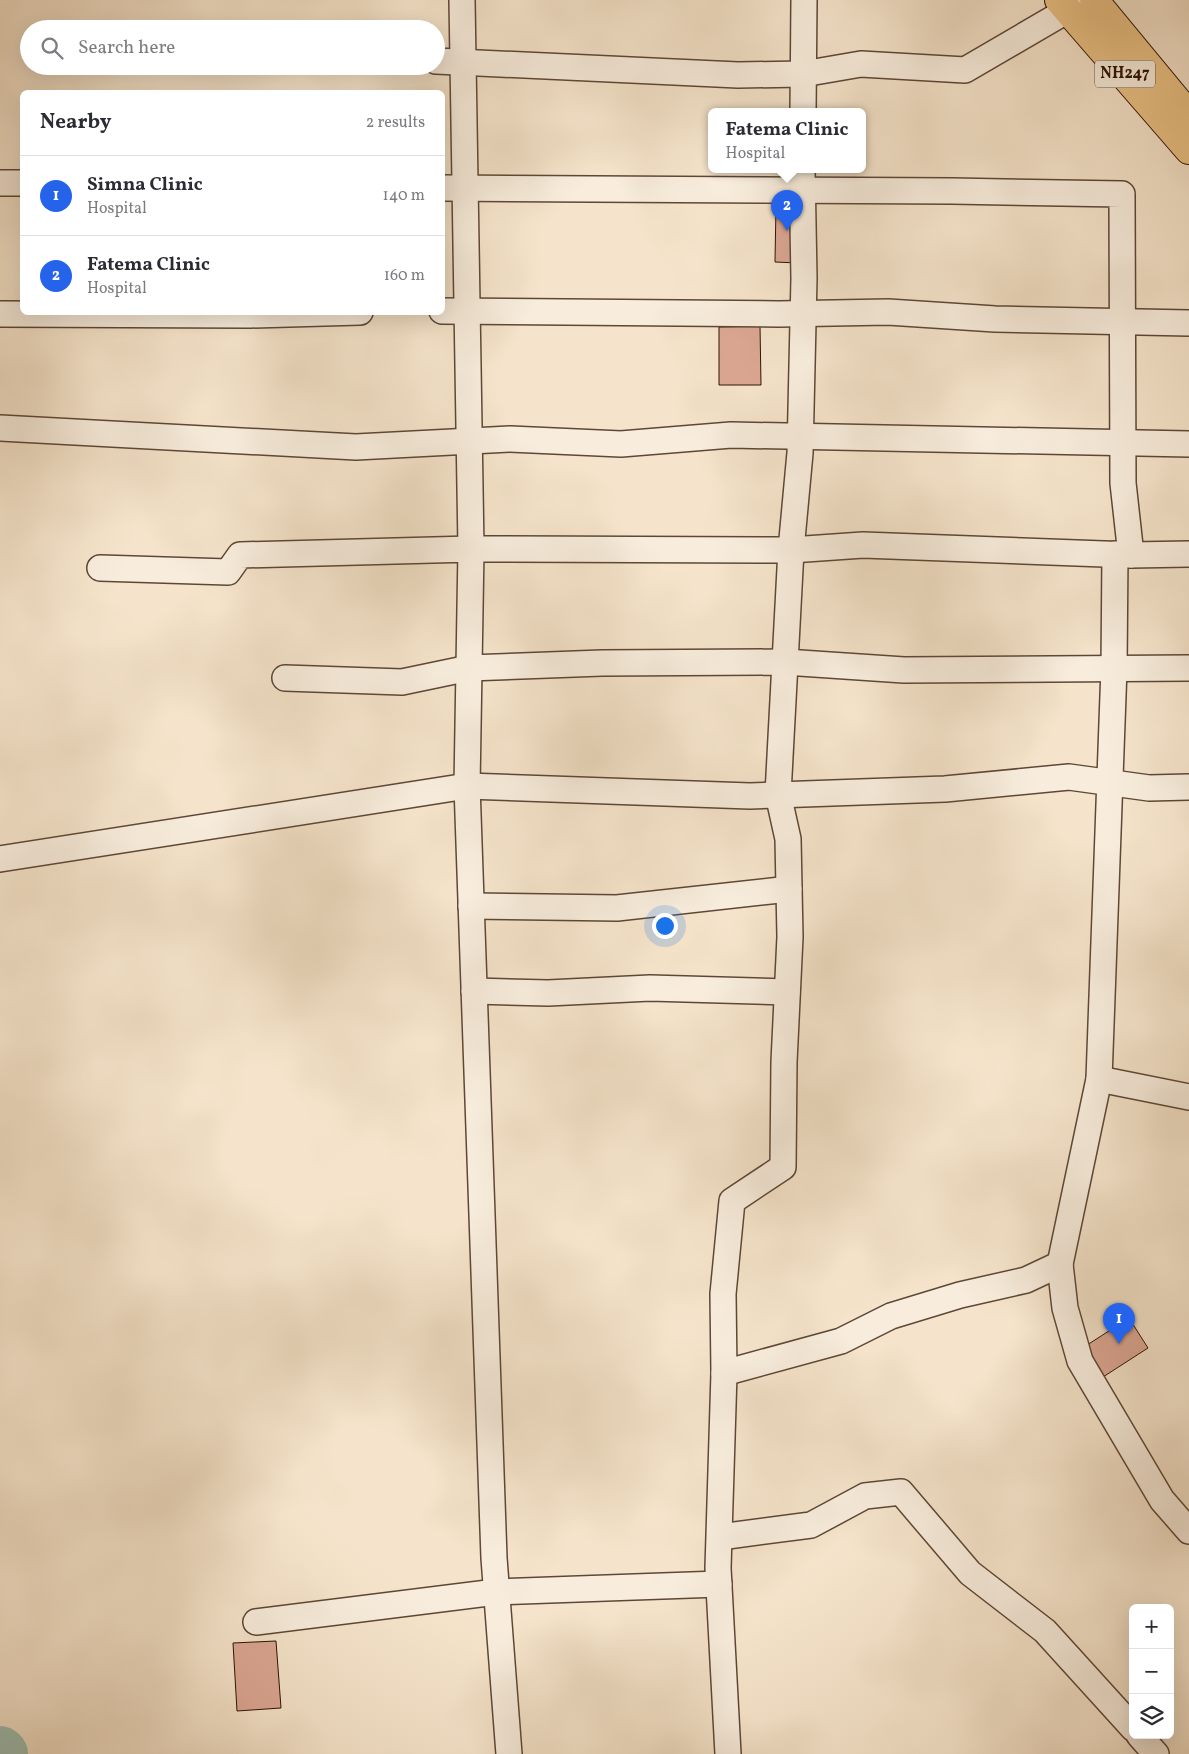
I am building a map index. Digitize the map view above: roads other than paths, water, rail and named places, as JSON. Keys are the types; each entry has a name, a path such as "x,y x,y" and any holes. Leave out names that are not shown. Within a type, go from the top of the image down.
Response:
{"highway":[{"name":"NH247","path":"1078,2 1189,115"},
{"name":"NH247","path":"1078,2 1189,150"}],"street":[{"path":"462,0 464,61 454,188 454,310 468,441 471,549 467,786 496,1592 509,1754"},
{"path":"803,108 804,0"},
{"path":"445,61 738,75 803,74 861,64 965,70 1078,2"},
{"path":"454,188 802,180 1122,194 1123,555 1114,668 1105,866 1099,1078 1060,1264 1065,1308 1080,1361 1162,1500 1189,1531"},
{"path":"728,1754 720,1584 724,1373 723,1294 732,1201 783,1167 789,889 788,839 778,794 791,550 800,437 803,314 802,180"},
{"path":"0,183 20,184"},
{"path":"454,310 803,314 888,312 995,319 1189,323"},
{"path":"0,314 20,314"},
{"path":"0,428 356,447 510,439 621,444 731,435 1189,444"},
{"path":"100,568 228,572 240,555 471,549 791,550 863,545 1123,555 1189,554"},
{"path":"285,678 402,682 469,668 602,663 785,662 904,670 1189,668"},
{"path":"8,858 467,786 750,796 944,789 1069,777 1149,788 1189,787"},
{"path":"471,906 616,908 789,889"},
{"path":"474,991 548,993 650,988 787,992"},
{"path":"1099,1078 1189,1097"},
{"path":"724,1373 841,1341 891,1316 960,1295 1026,1280 1060,1264"},
{"path":"720,1537 811,1525 865,1496 901,1492 970,1573 1045,1631 1129,1724"},
{"path":"256,1622 496,1592 720,1584"},
{"path":"1143,1739 1156,1754"}],"place":[{"name":"Fatema Clinic","path":"787,231"},
{"name":"Simna Clinic","path":"1119,1344"}]}
